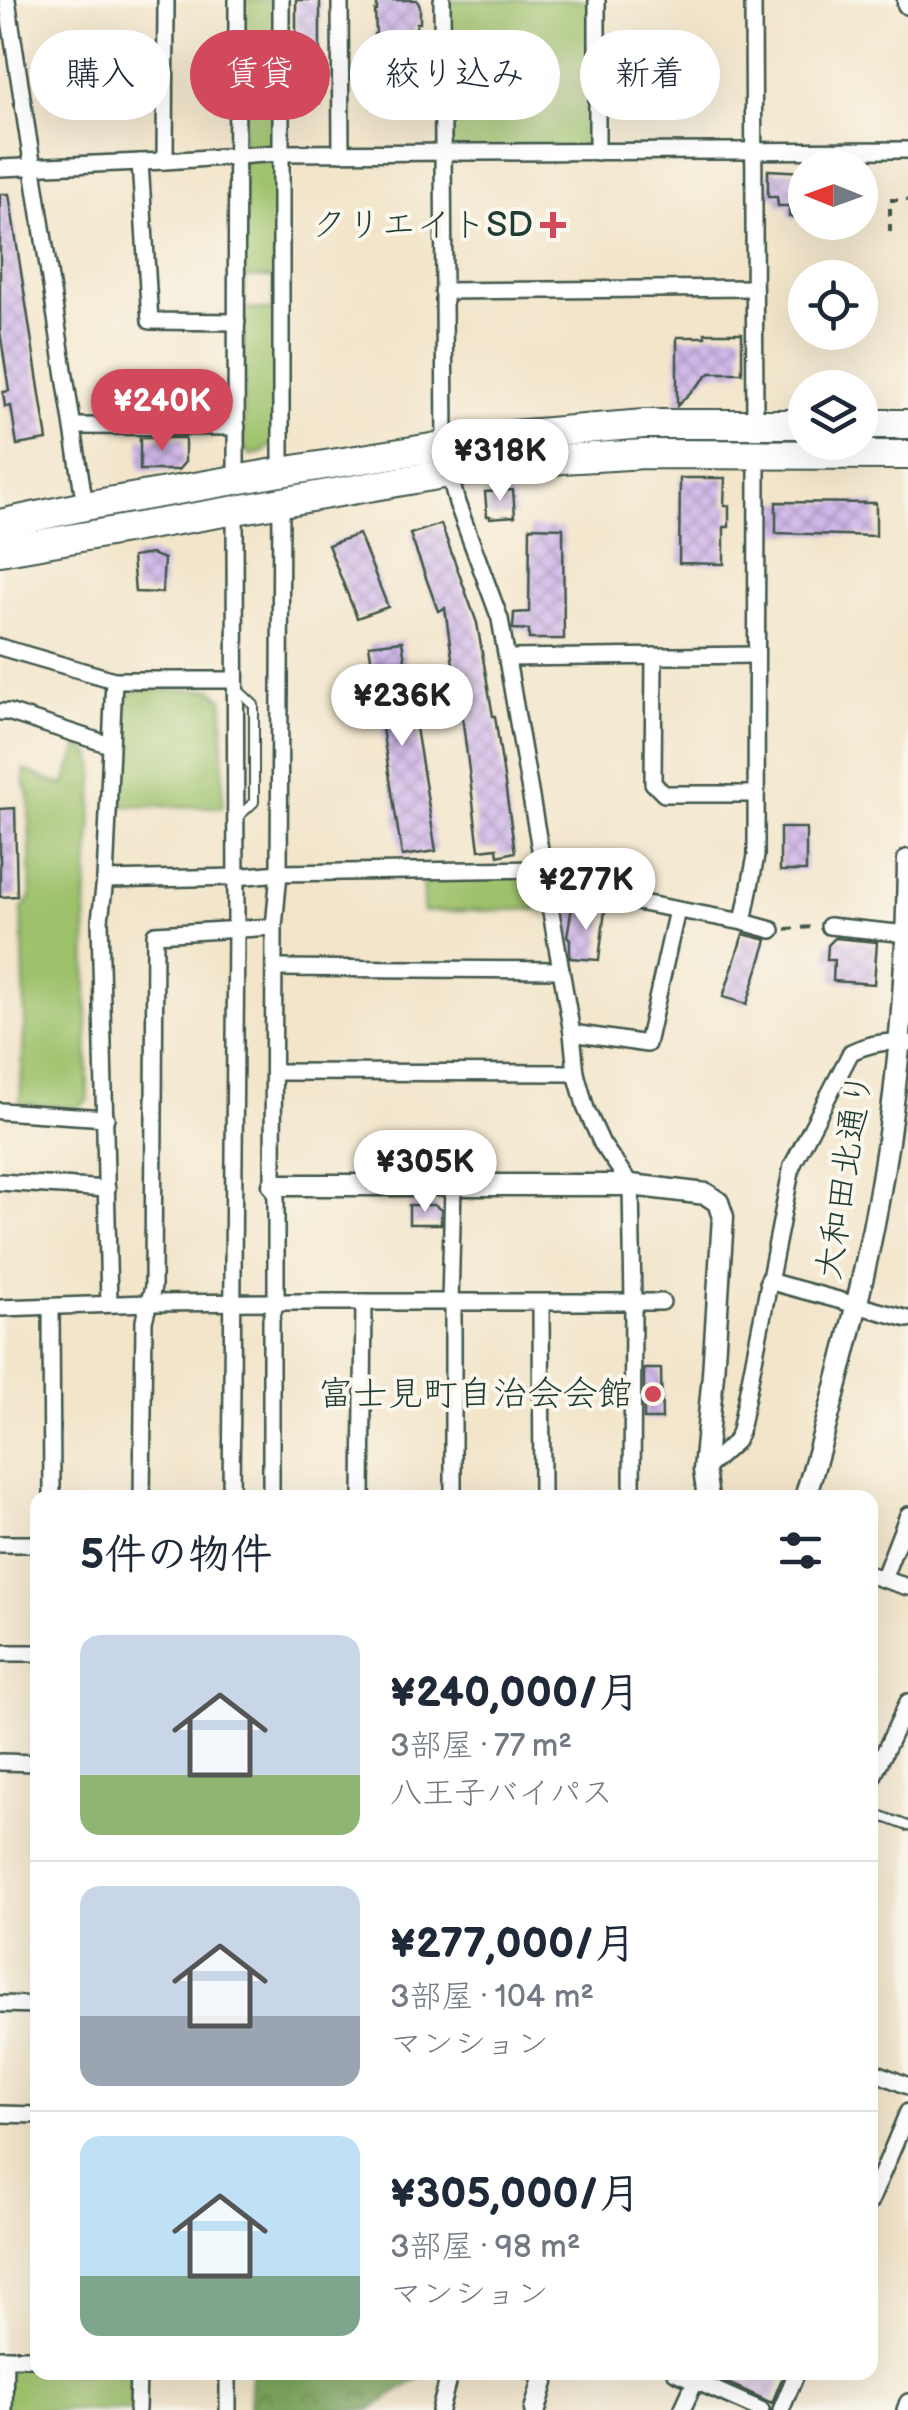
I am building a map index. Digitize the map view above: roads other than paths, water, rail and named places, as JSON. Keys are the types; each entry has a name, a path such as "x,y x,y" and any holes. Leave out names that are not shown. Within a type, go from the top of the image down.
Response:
{"highway":[{"path":"0,524 445,444 630,424 788,424"},
{"path":"878,424 908,424"},
{"path":"0,551 517,463 645,454 908,455"},
{"path":"0,513 86,506"},
{"path":"0,561 63,541"}],"street":[{"path":"7,0 86,506"},
{"path":"165,161 166,0"},
{"path":"232,1490 236,0"},
{"path":"271,1490 272,1319 276,1302 274,927 279,873 281,0"},
{"path":"340,0 341,154"},
{"path":"442,0 445,444 457,503 500,619 576,1073 602,1144 631,1185 632,1490"},
{"path":"596,0 597,152"},
{"path":"753,0 755,424"},
{"path":"0,168 280,153 908,150"},
{"path":"140,162 150,321 237,322"},
{"path":"443,290 754,288"},
{"path":"74,426 237,427"},
{"path":"743,922 756,856 757,454"},
{"path":"0,646 114,680 235,684"},
{"path":"508,658 756,655"},
{"path":"654,656 652,784 664,794 756,794"},
{"path":"109,1304 100,920 114,680"},
{"path":"0,712 110,744"},
{"name":"大和田北通り","path":"808,1490 834,1400 883,1176 904,1042 908,860"},
{"path":"105,880 279,873 544,877 772,930"},
{"path":"572,1033 647,1044 677,910"},
{"path":"828,926 907,934"},
{"path":"142,1490 144,1320 154,1287 155,934 274,927"},
{"path":"275,968 560,970"},
{"path":"704,1470 736,1441 740,1431 792,1166 850,1052 866,1045 904,1042"},
{"path":"274,1072 576,1073"},
{"path":"0,1111 106,1118"},
{"path":"0,1182 107,1189"},
{"path":"274,1185 631,1185 706,1194 718,1202 723,1217 704,1470 707,1490"},
{"path":"452,1490 453,1186"},
{"path":"768,1281 908,1319"},
{"path":"0,1308 232,1302 662,1302"},
{"path":"362,1490 364,1302"},
{"path":"542,1303 542,1490"},
{"path":"51,1307 52,1490"},
{"path":"878,1573 908,1515"},
{"path":"0,1544 30,1544"},
{"path":"878,1578 908,1587"},
{"path":"0,1653 30,1653"},
{"path":"878,1767 906,1713"},
{"path":"0,1762 30,1763"},
{"path":"0,2004 30,2004"},
{"path":"878,2073 908,2086"},
{"path":"878,2183 908,2112"},
{"path":"0,2114 30,2114"},
{"path":"4,2410 2,2358 30,2358"},
{"path":"137,2410 138,2380"},
{"path":"228,2380 228,2410"},
{"path":"440,2410 448,2380"},
{"path":"536,2410 544,2380"},
{"path":"682,2410 696,2380"},
{"path":"703,2380 761,2410"},
{"path":"782,2410 795,2380"},
{"path":"905,2410 908,2402"}],"lane":[{"path":"878,1815 908,1826"}],"place":[{"name":"クリエイトSD","path":"553,225"},
{"name":"富士見町自治会会館","path":"653,1394"}]}
